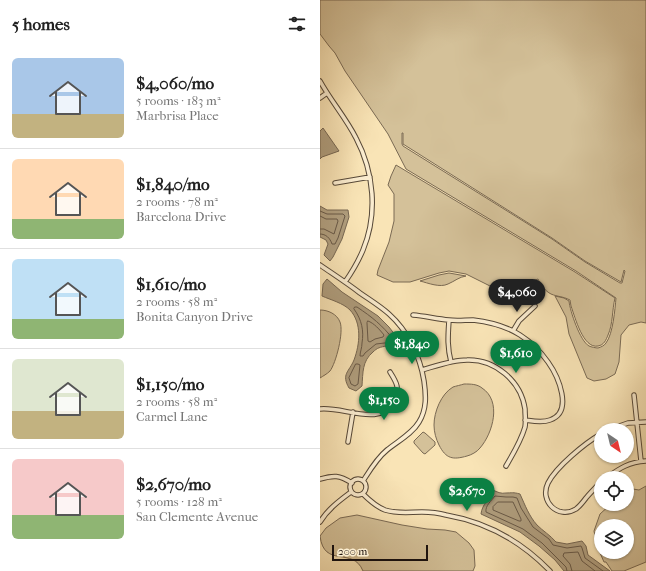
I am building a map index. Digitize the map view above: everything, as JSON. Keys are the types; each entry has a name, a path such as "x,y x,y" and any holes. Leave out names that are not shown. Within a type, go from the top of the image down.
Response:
{"street":[{"path":"320,81 327,94 356,136 362,148 370,177 372,191 372,213 370,227 358,260 345,282"},
{"path":"320,98 327,94"},
{"path":"335,183 370,177"},
{"path":"320,265 390,315 405,333 412,345 422,370 426,399 425,409 420,420 408,434 386,450 377,460 363,481"},
{"path":"513,331 520,321 535,306"},
{"path":"413,315 449,320 472,320 495,324 513,331 534,346 548,363 556,376 563,403 562,409 555,418 542,422 525,420"},
{"path":"449,320 448,351 451,362"},
{"path":"422,370 451,362 474,360 492,365 509,377 521,395 524,405 525,426 506,466"},
{"path":"320,409 328,408 371,415 382,413 392,404 397,393 398,386 396,380 390,372"},
{"path":"634,395 641,461"},
{"path":"348,442 352,412"},
{"path":"628,423 646,422"},
{"path":"594,439 582,447 561,466 549,481 545,494 550,506 555,510 568,512 580,506 594,489"},
{"path":"617,471 633,462 646,461"},
{"path":"320,479 338,476 352,483"},
{"path":"356,480 363,481 366,487 365,492 359,496 356,495 350,488 352,483 356,480"},
{"path":"320,522 332,507 352,492"},
{"path":"363,494 370,501 386,510 396,512 446,514 474,522 509,538 534,556 550,571"},
{"path":"568,512 568,517"}],"shaded area":[{"path":"320,0 646,0 646,323 641,322 629,325 621,335 619,362 615,374 606,379 594,381 587,378 569,334 566,317 555,296 569,301 573,318 582,338 589,346 598,348 605,344 610,334 616,298 576,271 406,169 388,134 345,71 335,53 320,34","holes":["403,133 403,144 552,238 585,261 621,282 624,270 622,283 585,262 552,239 403,146 402,144"]},
{"path":"396,165 575,272 615,298 611,326 602,345 593,346 588,343 577,324 570,300 549,293 543,288 538,279 523,285 490,286 466,274 449,271 410,282 393,282 377,275 389,242 394,221 394,194 388,185"},
{"path":"449,273 466,276 441,286 420,281 439,275"},
{"path":"320,310 329,312 339,319 341,333 335,361 330,371 320,378"},
{"path":"464,384 478,386 488,394 494,409 492,426 485,442 479,449 469,456 454,458 447,456 439,445 434,428 434,420 439,404 445,394 453,387"},
{"path":"423,432 435,442 435,445 425,454 414,443 414,441"},
{"path":"646,486 646,562 624,571 612,571 603,559 634,559 634,519 598,519 603,511 634,511 634,489 639,490"},
{"path":"357,515 402,525 456,532 469,543 474,550 475,566 473,571 363,571 353,560 327,552 323,546 320,536 326,528 340,518"}],"water":[{"path":"323,128 339,151 320,159 320,131"},
{"path":"320,206 327,210 348,210 349,217 342,239 330,261 324,255 328,244 326,240 320,237"},
{"path":"327,279 342,292 378,316 389,327 405,348 387,346 374,351 365,363 362,386 356,391 349,388 346,376 354,360 358,347 359,334 357,321 350,310 322,296 323,284"},
{"path":"493,490 501,493 520,494 534,522 556,542 567,544 582,541 586,546 588,555 610,571 564,571 555,560 520,532 481,514 483,507"}]}
